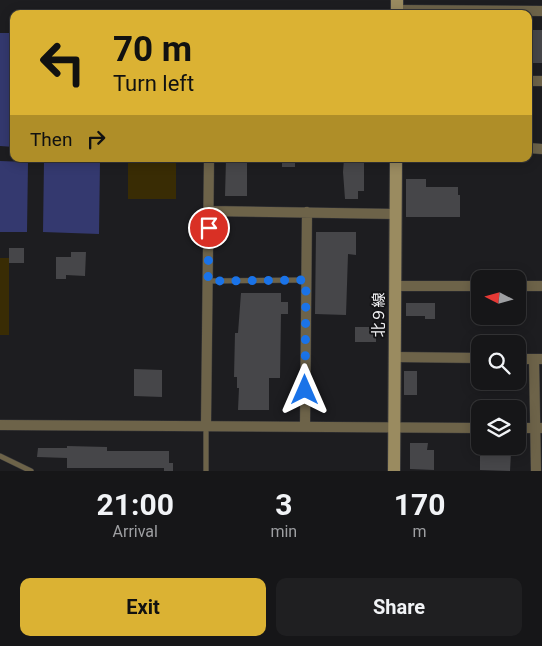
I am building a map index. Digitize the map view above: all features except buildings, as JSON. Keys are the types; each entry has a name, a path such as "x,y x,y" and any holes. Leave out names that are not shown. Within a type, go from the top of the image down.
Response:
{"street":[{"path":"397,8 438,10"},
{"path":"206,426 209,162"},
{"name":"北９線","path":"394,471 396,162"},
{"path":"209,211 396,214"},
{"path":"305,427 307,212"},
{"path":"395,286 471,286"},
{"path":"526,286 542,286"},
{"path":"395,357 471,358"},
{"path":"536,471 539,428 538,359"},
{"path":"0,425 471,428"},
{"path":"526,428 539,428"}],"lane":[{"path":"208,281 306,280"},
{"path":"206,426 206,471"},
{"path":"0,456 30,471"}],"shaded area":[{"path":"128,162 176,162 176,199 128,199"},
{"path":"0,258 9,258 9,335 0,335"}],"water":[{"path":"0,33 10,33 10,147 0,146"},
{"path":"0,161 28,162 27,232 0,232"},
{"path":"44,162 100,162 99,234 43,232"}],"route":[{"path":"209,228 208,281 306,280 305,390"}]}
